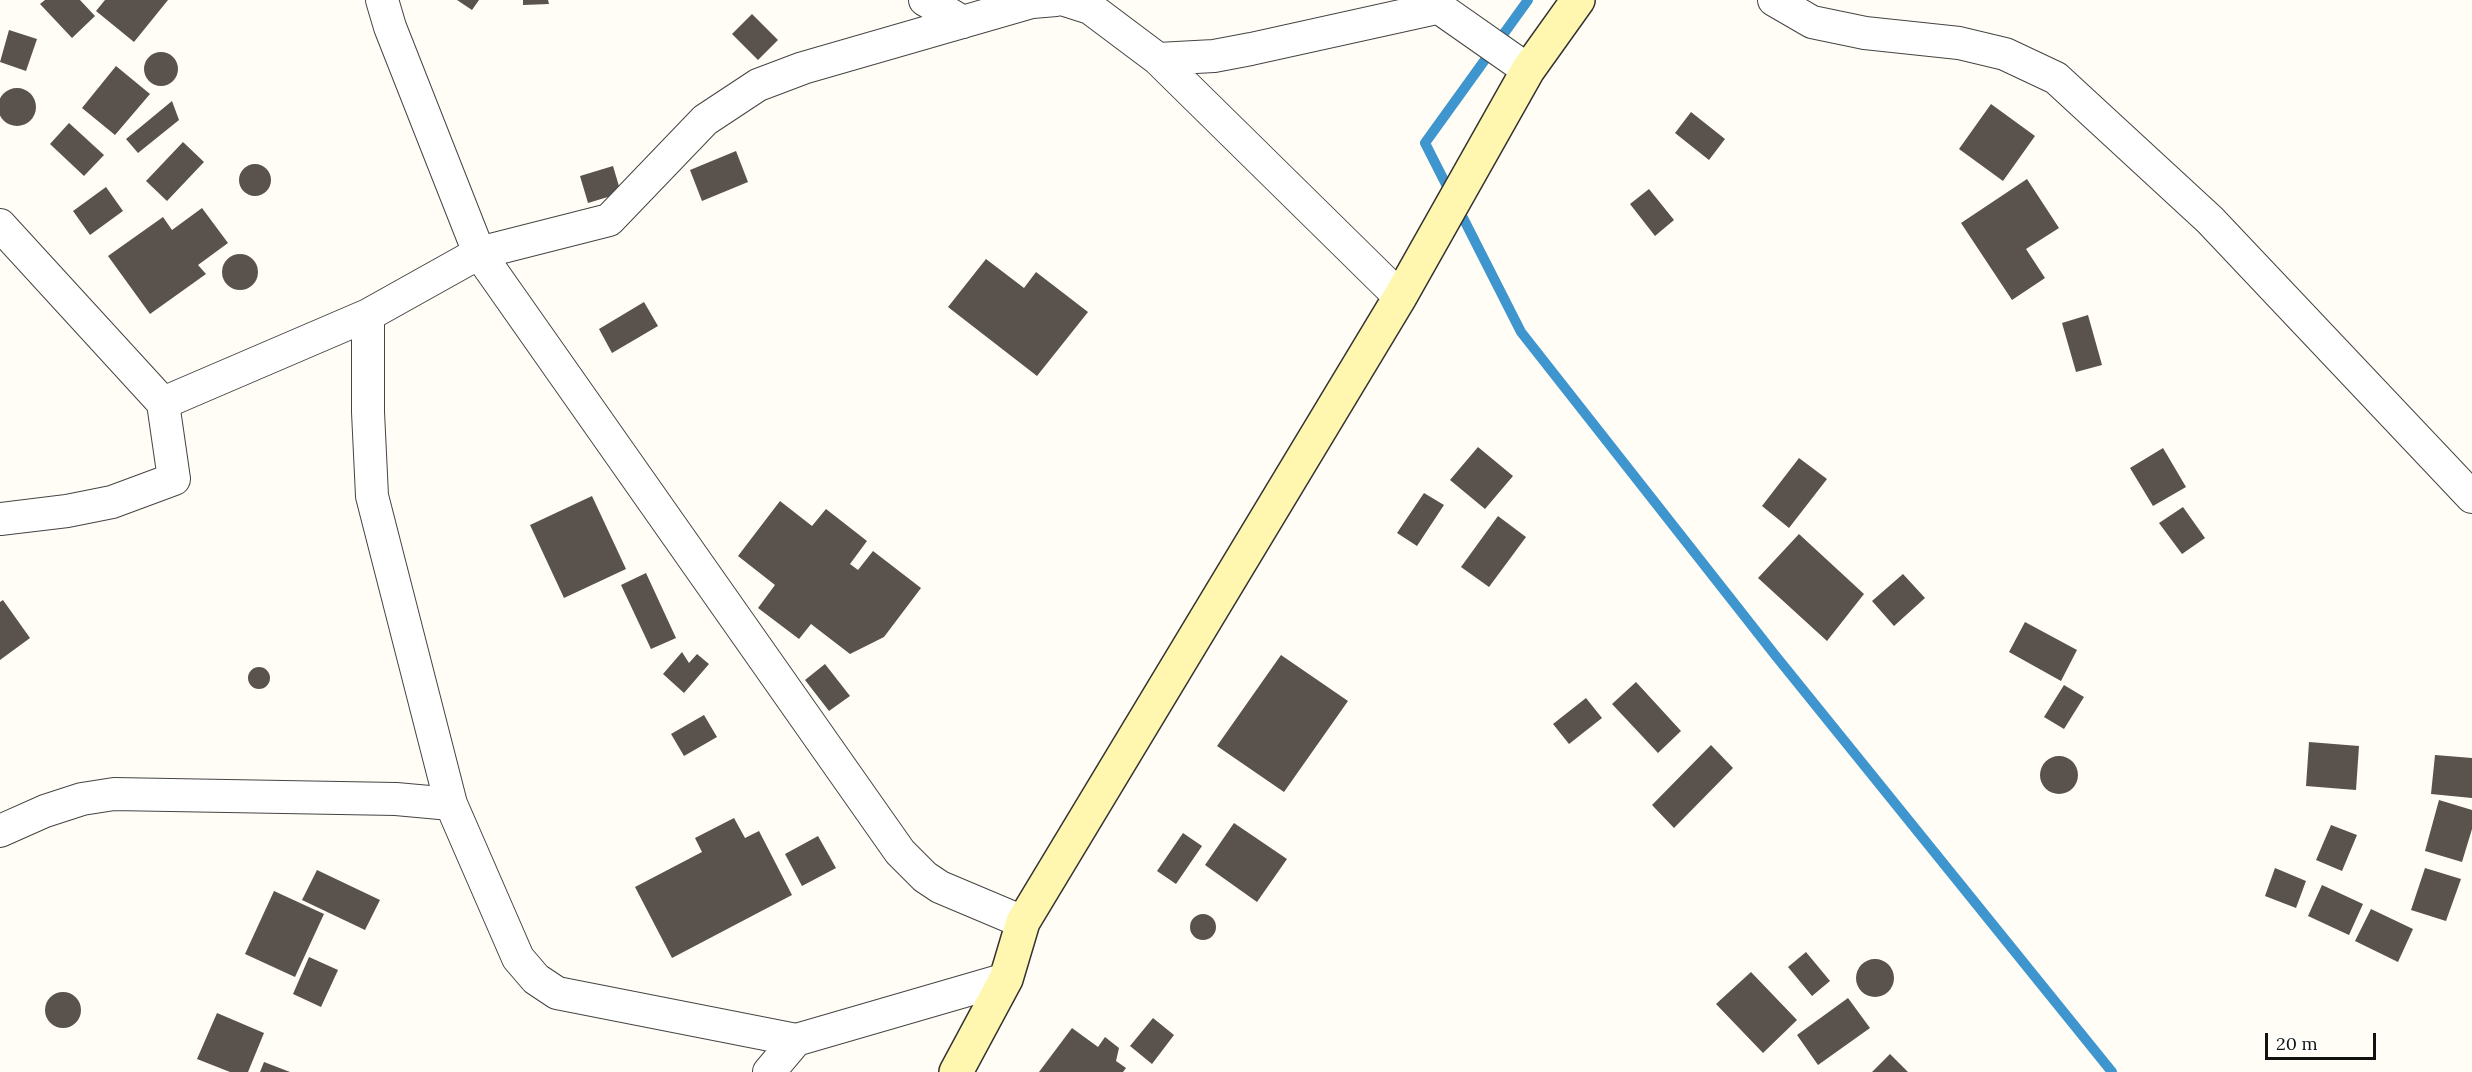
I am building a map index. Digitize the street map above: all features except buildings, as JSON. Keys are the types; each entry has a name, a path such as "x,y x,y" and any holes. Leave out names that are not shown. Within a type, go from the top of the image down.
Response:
{"street":[{"path":"382,0 390,27 479,253 900,852 925,877 940,887 1023,922"},
{"path":"925,0 963,22"},
{"path":"163,403 368,315 479,253 609,220 705,120 758,85 802,68 1032,2 1056,0"},
{"path":"1065,0 1090,8 1158,59 1401,297"},
{"path":"956,1072 1006,979 1023,922 1401,297 1528,70 1578,0"},
{"path":"1774,0 1812,22 1865,33 1959,43 2005,54 2056,78 2210,220 2472,497"},
{"path":"1158,59 1214,56 1251,49 1433,4 1528,70"},
{"path":"0,225 163,403 174,479 112,502 67,511 0,519"},
{"path":"368,315 368,412 372,496 452,804 518,958 536,979 556,993 796,1040 1006,979"},
{"path":"0,831 45,811 82,799 114,794 396,800 452,804"},
{"path":"769,1072 796,1040"}],"waterway":[{"path":"1528,0 1425,143 1521,332 1775,655 2112,1072"}]}
